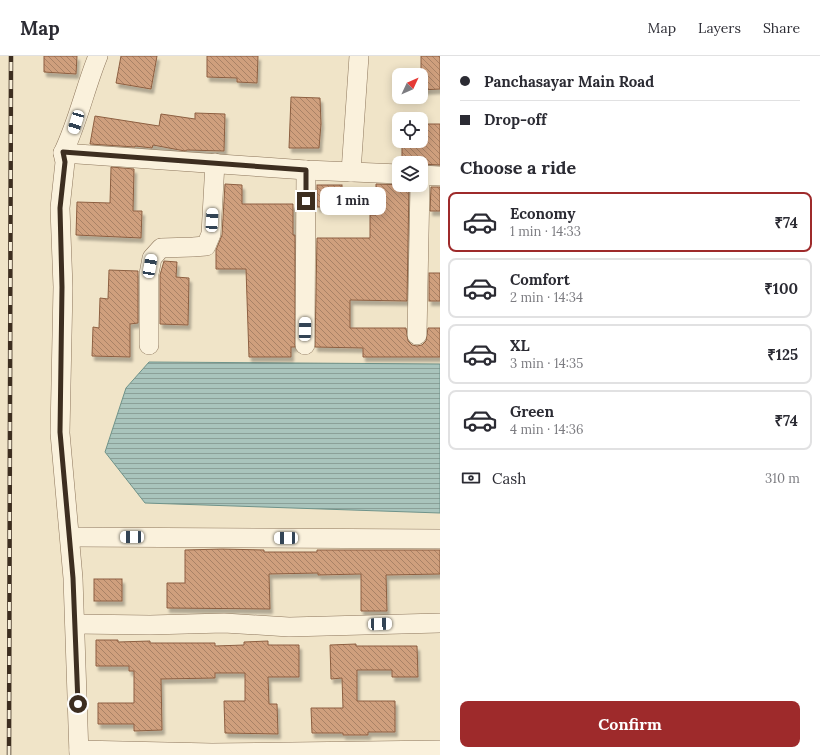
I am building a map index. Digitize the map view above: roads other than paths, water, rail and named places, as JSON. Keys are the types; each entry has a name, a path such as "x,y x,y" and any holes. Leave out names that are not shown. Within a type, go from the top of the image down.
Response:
{"street":[{"path":"98,56 91,72 72,134 63,152 65,162 60,208 62,287 60,432 70,537 75,624 79,753 212,754 440,750"},
{"path":"351,172 359,56"},
{"path":"63,152 306,170 392,174"},
{"path":"149,344 149,274 152,258 161,248 206,246 211,234 215,163"},
{"path":"305,345 306,170"},
{"path":"428,175 440,176"},
{"path":"417,335 420,192"},
{"path":"70,537 440,540"},
{"path":"75,624 150,625 224,623 289,627 440,623"}],"water":[{"path":"149,362 440,364 440,513 145,503 105,452 126,388"}],"railway":[{"path":"9,755 11,56"}]}
